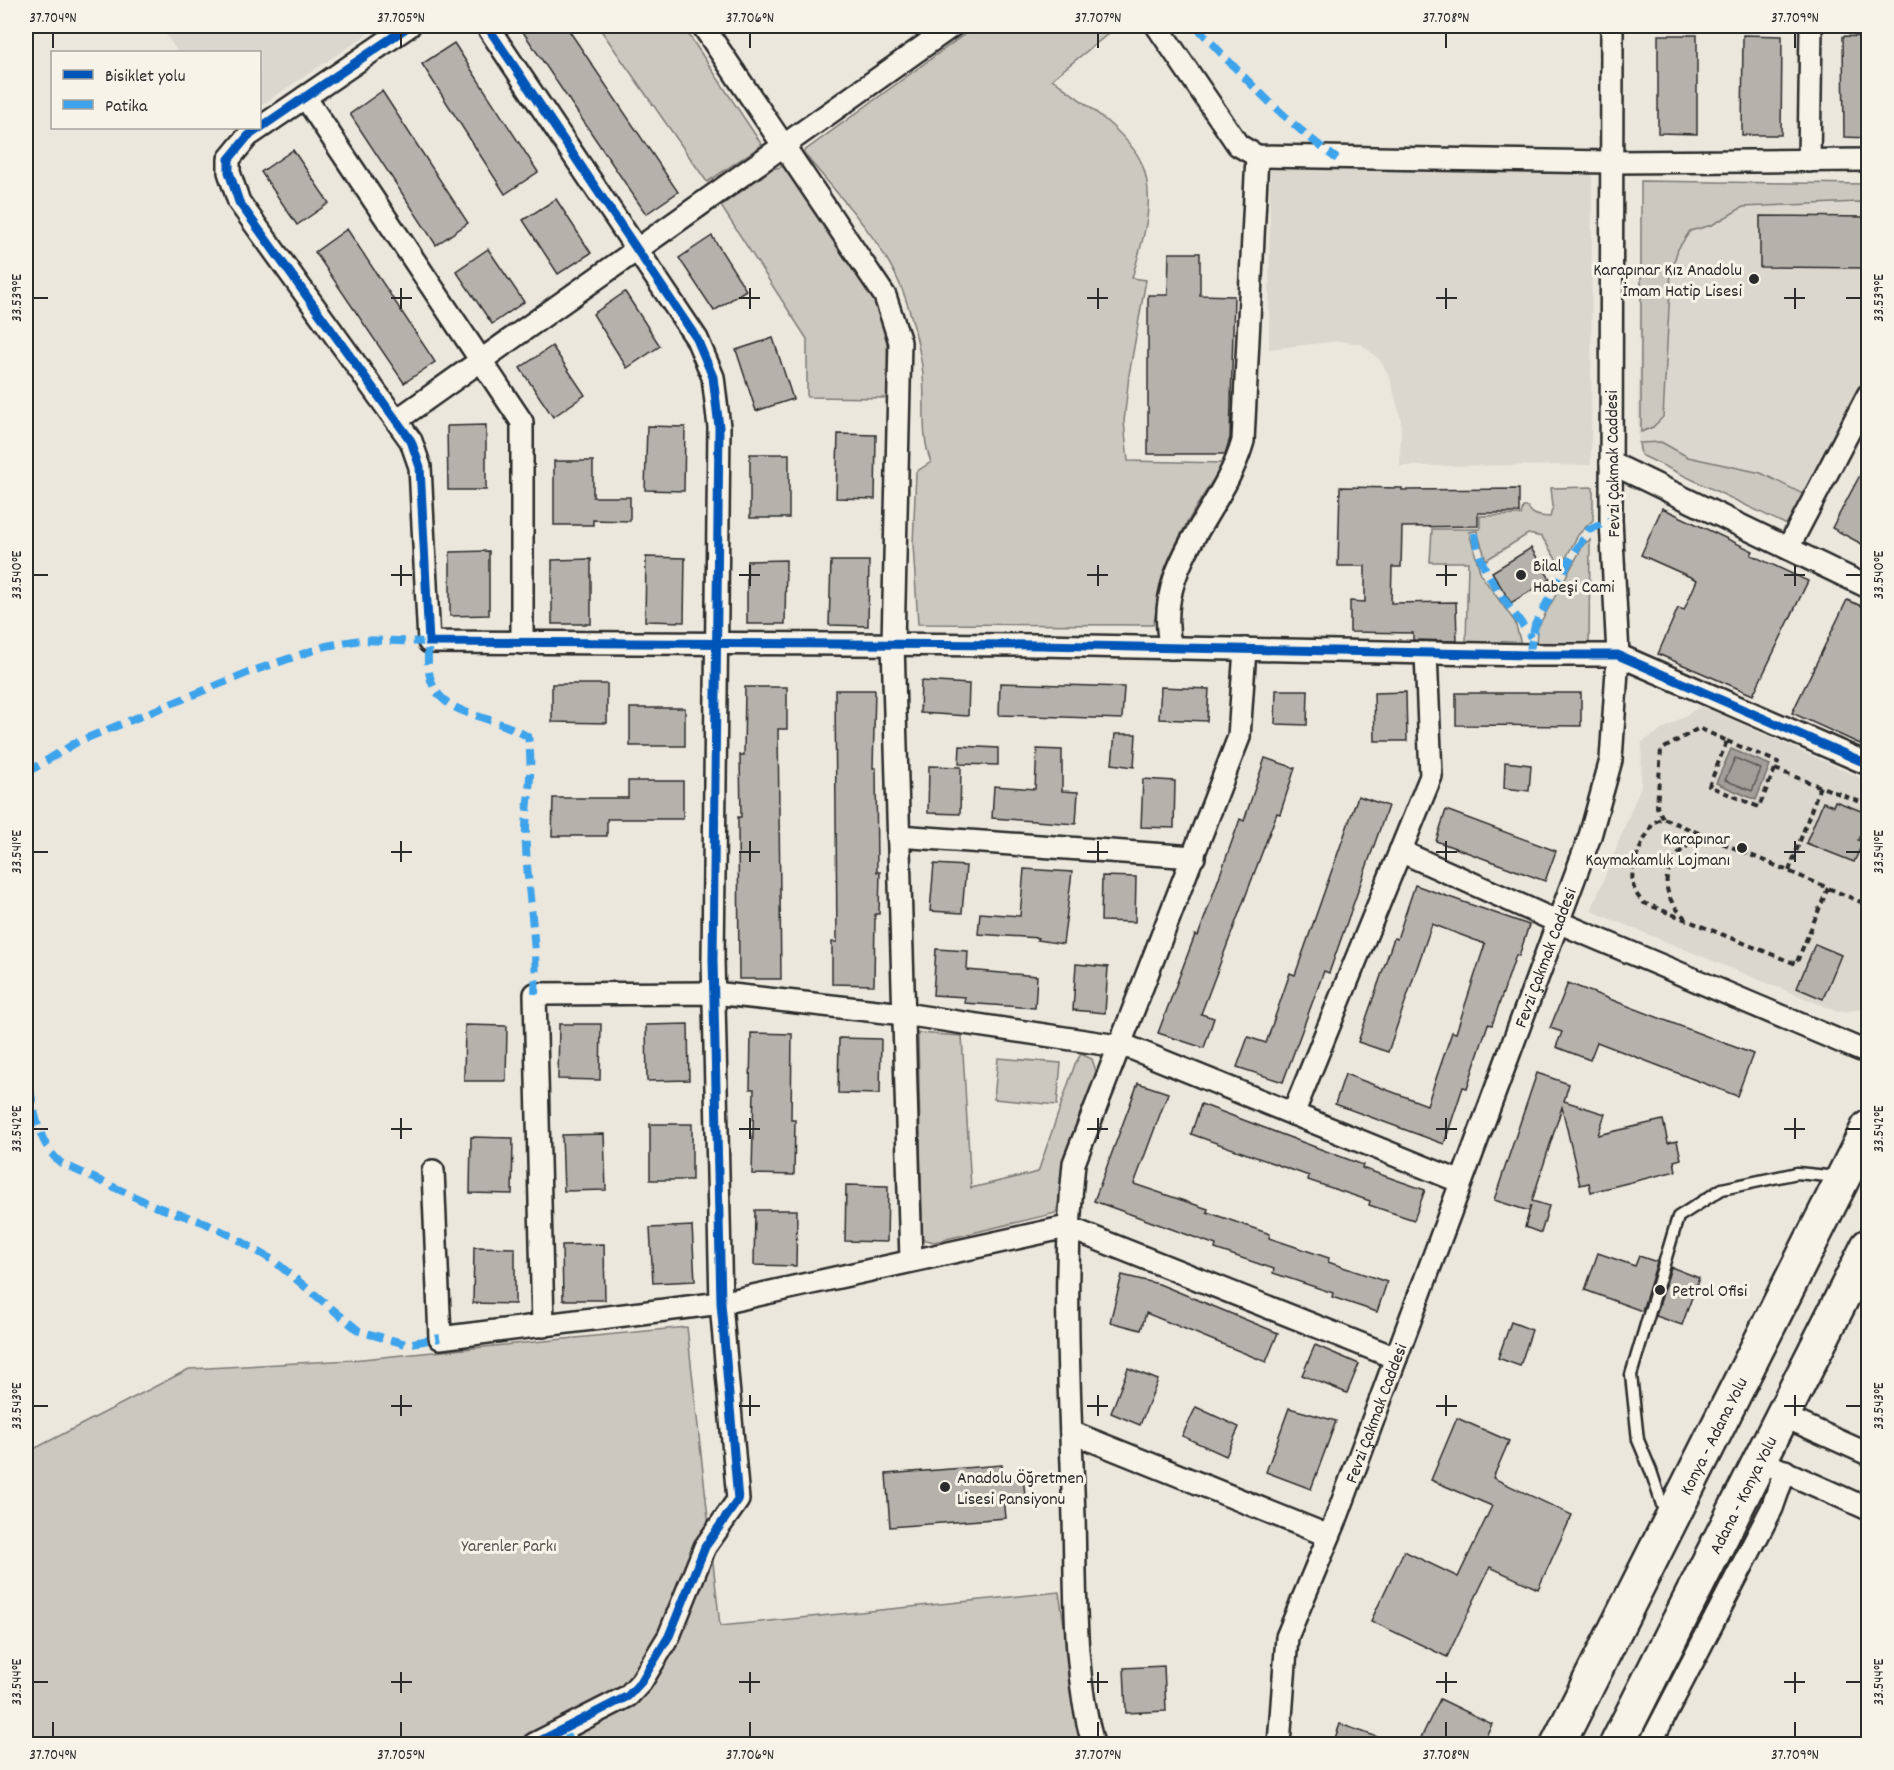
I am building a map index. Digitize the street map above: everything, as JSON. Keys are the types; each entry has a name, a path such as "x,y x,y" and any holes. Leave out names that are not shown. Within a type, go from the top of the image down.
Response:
{"highway":[{"name":"Konya - Adana Yolu","path":"1557,1744 1869,1128"},
{"name":"Adana - Konya Yolu","path":"1617,1744 1773,1466 1781,1415 1869,1246"}],"street":[{"path":"261,127 409,26"},
{"path":"487,26 639,248 697,339 713,377 719,427 714,993 721,1303 738,1500 705,1547 669,1636 641,1682 628,1696 568,1737 534,1744"},
{"path":"703,26 885,296 900,342 893,644 911,1260"},
{"path":"397,420 952,26"},
{"path":"1157,26 1238,145 1257,156 1610,162 1869,160"},
{"name":"Fevzi Çakmak Caddesi","path":"1279,1744 1287,1637 1329,1536 1590,836 1611,760 1618,655 1611,463 1612,26"},
{"path":"1809,161 1811,26"},
{"path":"305,97 522,422 522,643"},
{"path":"258,129 248,136 229,159 230,172 239,202 397,420 411,441 420,467 429,642 893,644 1618,655 1869,764"},
{"path":"1171,648 1166,626 1180,562 1230,471 1243,441 1257,156"},
{"path":"1788,548 1869,395"},
{"path":"1611,463 1869,587"},
{"path":"1093,1744 1080,1688 1071,1432 1067,1227 1074,1163 1121,1047 1239,737 1245,649"},
{"path":"1293,1114 1431,776 1426,653"},
{"path":"898,836 1194,857"},
{"path":"1400,851 1558,922 1869,1053"},
{"path":"543,1326 535,994 714,993 904,1014 1131,1048 1461,1182"},
{"path":"433,1171 440,1338 721,1303 1067,1227 1396,1358"},
{"path":"1781,1415 1869,1454"},
{"path":"1071,1432 1329,1536"},
{"path":"1650,1744 1772,1508 1773,1466 1869,1509"}],"lane":[{"path":"1668,1525 1652,1471 1638,1440 1631,1375 1678,1217 1722,1189 1797,1173 1844,1178"}],"path":[{"path":"1727,741 1709,786 1760,807 1778,762 1699,728 1660,750 1657,807 1663,818 1869,905"},
{"path":"1775,769 1869,805"},
{"path":"1789,871 1820,786"},
{"path":"1663,818 1653,823 1634,865 1631,884 1644,903 1796,964 1828,888"},
{"path":"1689,922 1671,900 1667,887 1668,873 1682,850 1707,840 1719,842"}],"shaded area":[{"path":"160,26 380,26 261,105 261,51 177,51"},
{"path":"1270,170 1592,170 1591,465 1400,466 1401,420 1390,378 1380,360 1361,344 1339,341 1269,349"},
{"name":"Karapınar Kız Anadolu İmam Hatip Lisesi","path":"1641,181 1868,184 1868,374 1787,525 1641,455 1638,450"},
{"name":"Karapınar Kaymakamlık Lojmanı","path":"1701,706 1868,781 1868,1005 1863,1009 1838,1012 1591,911 1641,786 1642,742"}],"green space":[{"path":"598,26 683,26 762,145 707,182"},
{"path":"976,26 1118,26 1052,79 1102,117 1127,141 1142,164 1146,178 1148,207 1146,222 1132,278 1146,280 1129,375 1124,422 1128,461 1224,463 1175,545 1161,580 1153,625 918,624 913,544 916,472 931,462 925,439 923,378 915,332 902,288 888,261 866,228 803,152"},
{"path":"784,166 876,299 886,335 887,398 807,397 807,339 721,206 772,169"},
{"path":"1641,181 1868,184 1868,204 1859,202 1743,207 1712,225 1690,231 1678,249 1671,271 1663,417 1653,427 1641,432"},
{"path":"1661,442 1688,457 1761,473 1803,494 1787,525 1641,455 1639,443"},
{"path":"1593,487 1593,520 1578,535 1561,567 1542,537 1528,534 1486,560 1477,531 1469,532 1481,575 1515,622 1521,644 1466,643 1468,562 1430,562 1432,529 1480,529 1480,516 1521,515 1523,507 1528,507 1537,515 1550,517 1553,506 1551,488"},
{"path":"1590,540 1589,646 1536,645 1537,629 1584,544"},
{"path":"918,1033 962,1036 971,1188 1038,1172 1075,1064 1081,1054 1092,1059 1096,1071 1077,1131 1056,1213 934,1242 922,1239"},
{"path":"998,1058 1061,1063 1057,1105 994,1099"},
{"name":"Yarenler Parkı","path":"687,1327 720,1626 1059,1592 1082,1744 26,1744 26,1453 189,1369 352,1360"}],"water":[{"path":"1731,749 1770,765 1756,800 1716,783"}],"building":[{"path":"519,26 566,26 678,192 646,214"},
{"path":"1658,35 1697,35 1697,134 1658,133"},
{"path":"1743,35 1782,36 1781,135 1742,135"},
{"path":"1843,36 1869,37 1869,138 1844,137"},
{"path":"454,43 538,172 505,194 422,64"},
{"path":"382,91 468,223 436,245 350,114"},
{"path":"293,150 329,203 297,225 261,172"},
{"path":"556,199 591,253 558,274 523,220"},
{"path":"1760,216 1869,217 1869,268 1760,267"},
{"path":"347,229 435,362 404,383 315,252"},
{"path":"712,236 746,290 714,311 679,258"},
{"path":"488,249 524,302 492,324 456,271"},
{"path":"1169,253 1200,253 1200,295 1234,296 1230,438 1225,454 1148,454 1148,295 1168,295"},
{"path":"625,292 660,346 627,368 593,314"},
{"path":"773,338 793,399 756,411 736,350"},
{"path":"552,346 585,395 553,417 520,368"},
{"path":"486,425 486,490 448,490 447,426"},
{"path":"647,426 685,427 684,491 645,490"},
{"path":"838,434 876,435 875,499 836,498"},
{"path":"750,454 789,454 789,518 750,518"},
{"path":"1869,458 1869,548 1832,528"},
{"path":"554,461 593,461 593,497 630,497 630,521 593,520 593,525 554,525"},
{"path":"1340,487 1402,488 1402,490 1519,489 1519,513 1478,513 1478,526 1402,527 1401,567 1392,567 1391,603 1456,602 1457,641 1413,640 1413,633 1350,632 1350,601 1365,602 1365,566 1338,566"},
{"path":"1662,508 1753,551 1751,555 1808,581 1753,695 1658,654 1678,608 1684,610 1697,580 1641,555"},
{"name":"Bilal Habeşi Cami","path":"1531,548 1550,579 1511,603 1492,572"},
{"path":"489,551 489,615 450,616 450,552"},
{"path":"646,557 685,558 684,622 645,621"},
{"path":"591,559 591,624 552,624 552,560"},
{"path":"786,560 785,624 747,624 747,561"},
{"path":"831,561 869,561 868,626 829,625"},
{"path":"1847,600 1869,609 1869,748 1792,713"},
{"path":"921,681 969,684 968,716 920,713"},
{"path":"1000,683 1124,687 1122,719 999,715"},
{"path":"552,684 607,684 607,723 552,722"},
{"path":"745,687 787,687 787,729 778,729 781,979 739,979 738,817 741,817 740,755 744,755"},
{"path":"1161,687 1209,689 1207,721 1159,719"},
{"path":"835,690 875,690 873,768 876,768 877,872 880,872 879,914 875,914 874,985 832,984 832,942 837,942"},
{"path":"1276,690 1308,690 1307,725 1275,724"},
{"path":"1406,692 1407,741 1375,741 1374,693"},
{"path":"1456,693 1581,693 1581,726 1456,725"},
{"path":"630,708 685,708 685,746 630,746"},
{"path":"1115,734 1136,734 1134,767 1112,764"},
{"path":"960,746 998,748 998,765 959,764"},
{"path":"1037,749 1062,750 1062,791 1078,792 1076,824 992,818 994,786 1035,789"},
{"path":"1265,758 1295,768 1280,814 1277,813 1201,1014 1214,1018 1204,1048 1158,1033 1195,935 1198,936 1240,819 1244,821"},
{"path":"1505,762 1531,765 1529,791 1504,788"},
{"path":"929,766 961,767 960,814 928,813"},
{"path":"1143,779 1175,781 1174,828 1141,827"},
{"path":"628,781 683,781 683,819 607,819 607,836 552,836 553,798 628,798"},
{"path":"1358,796 1388,806 1329,973 1324,971 1283,1082 1237,1067 1248,1037 1266,1043 1290,973 1295,975"},
{"path":"1835,801 1869,814 1858,840 1863,842 1854,862 1806,843 1823,802 1833,806"},
{"path":"1446,810 1556,851 1545,881 1436,841"},
{"path":"934,864 966,866 962,913 930,911"},
{"path":"1024,869 1072,872 1063,944 1037,940 1038,938 978,934 980,913 1020,916"},
{"path":"1102,876 1136,877 1135,922 1101,921"},
{"path":"1415,885 1529,925 1492,1025 1488,1024 1467,1088 1463,1087 1444,1144 1335,1104 1345,1074 1427,1105 1452,1032 1456,1033 1485,944 1432,924 1388,1052 1358,1042"},
{"path":"1815,944 1841,955 1823,999 1797,988"},
{"path":"936,949 968,951 967,970 1037,976 1035,1008 964,1003 965,997 933,995"},
{"path":"1076,964 1108,967 1105,1013 1073,1010"},
{"path":"1568,983 1753,1054 1737,1096 1597,1042 1590,1060 1556,1047 1562,1032 1550,1028"},
{"path":"559,1024 601,1024 600,1080 558,1079"},
{"path":"688,1024 689,1080 647,1081 646,1025"},
{"path":"465,1025 507,1026 506,1081 464,1081"},
{"path":"751,1033 792,1034 791,1120 795,1120 794,1175 752,1174 754,1089 750,1089"},
{"path":"839,1038 881,1039 880,1094 838,1093"},
{"path":"1537,1073 1569,1084 1564,1101 1605,1114 1598,1135 1663,1120 1668,1143 1677,1141 1681,1159 1674,1161 1676,1171 1591,1192 1589,1183 1580,1185 1562,1107 1532,1201 1549,1206 1541,1233 1525,1227 1531,1205 1529,1211 1494,1200"},
{"path":"1138,1083 1168,1093 1134,1184 1208,1209 1207,1212 1270,1234 1269,1238 1329,1258 1328,1262 1387,1282 1377,1312 1332,1297 1333,1293 1273,1273 1274,1269 1215,1249 1216,1245 1094,1201"},
{"path":"1201,1104 1363,1165 1362,1168 1425,1190 1414,1220 1369,1205 1370,1201 1308,1180 1309,1176 1191,1134"},
{"path":"650,1124 692,1124 692,1180 650,1180"},
{"path":"604,1134 606,1190 564,1191 562,1135"},
{"path":"471,1137 513,1138 512,1194 470,1193"},
{"path":"846,1185 888,1186 887,1242 845,1241"},
{"path":"755,1210 797,1210 796,1266 754,1265"},
{"path":"692,1226 695,1281 653,1283 650,1228"},
{"path":"604,1244 605,1300 563,1300 562,1245"},
{"path":"474,1247 515,1248 515,1304 473,1303"},
{"path":"1598,1253 1635,1266 1639,1256 1657,1262 1642,1311 1585,1290"},
{"path":"1671,1267 1699,1278 1682,1325 1656,1316"},
{"path":"1122,1275 1159,1284 1278,1333 1266,1362 1146,1313 1141,1330 1110,1322"},
{"path":"1511,1322 1532,1330 1520,1366 1498,1358"},
{"path":"1315,1345 1359,1364 1347,1393 1302,1375"},
{"path":"1128,1368 1158,1380 1140,1425 1111,1413"},
{"path":"1196,1407 1239,1427 1226,1456 1182,1436"},
{"path":"1289,1408 1336,1421 1311,1489 1266,1472"},
{"path":"1457,1418 1509,1441 1493,1478 1572,1515 1538,1589 1490,1567 1447,1657 1371,1621 1404,1551 1458,1577 1492,1506 1431,1480"},
{"name":"Anadolu Öğretmen Lisesi Pansiyonu","path":"1002,1465 1003,1478 1023,1476 1025,1496 1004,1497 1006,1518 890,1527 886,1474"},
{"path":"1164,1666 1166,1711 1126,1713 1124,1668"},
{"path":"1440,1699 1492,1724 1482,1744 1418,1744"},
{"path":"1340,1724 1392,1742 1392,1744 1333,1744"}],"marked path":[{"path":"1196,26 1263,96 1337,159"},
{"path":"1529,655 1535,625 1572,556 1589,530 1611,520"},
{"path":"1475,533 1477,547 1488,575 1531,637"},
{"path":"26,773 77,742 247,673 326,646 360,640 429,642 428,668 434,687 443,699 457,708 510,727 528,737 530,778 526,847 535,957 535,994"},
{"path":"26,1066 40,1131 52,1154 61,1163 157,1207 203,1222 236,1238 274,1261 359,1331 406,1344 440,1338"},
{"path":"565,1729 570,1744"}],"cycle path":[{"path":"261,127 409,26"},
{"path":"487,26 697,339 713,377 719,427 713,960 721,1303 738,1500 705,1547 669,1636 641,1682 628,1696 534,1744"},
{"path":"258,129 248,136 229,159 229,172 239,202 411,441 420,467 429,642 1040,645 1618,655 1868,764"}],"place":[{"name":"Karapınar Kız Anadolu İmam Hatip Lisesi","path":"1754,279"},
{"name":"Bilal Habeşi Cami","path":"1521,575"},
{"name":"Karapınar Kaymakamlık Lojmanı","path":"1742,848"},
{"name":"Petrol Ofisi","path":"1660,1290"},
{"name":"Anadolu Öğretmen Lisesi Pansiyonu","path":"945,1487"}]}
